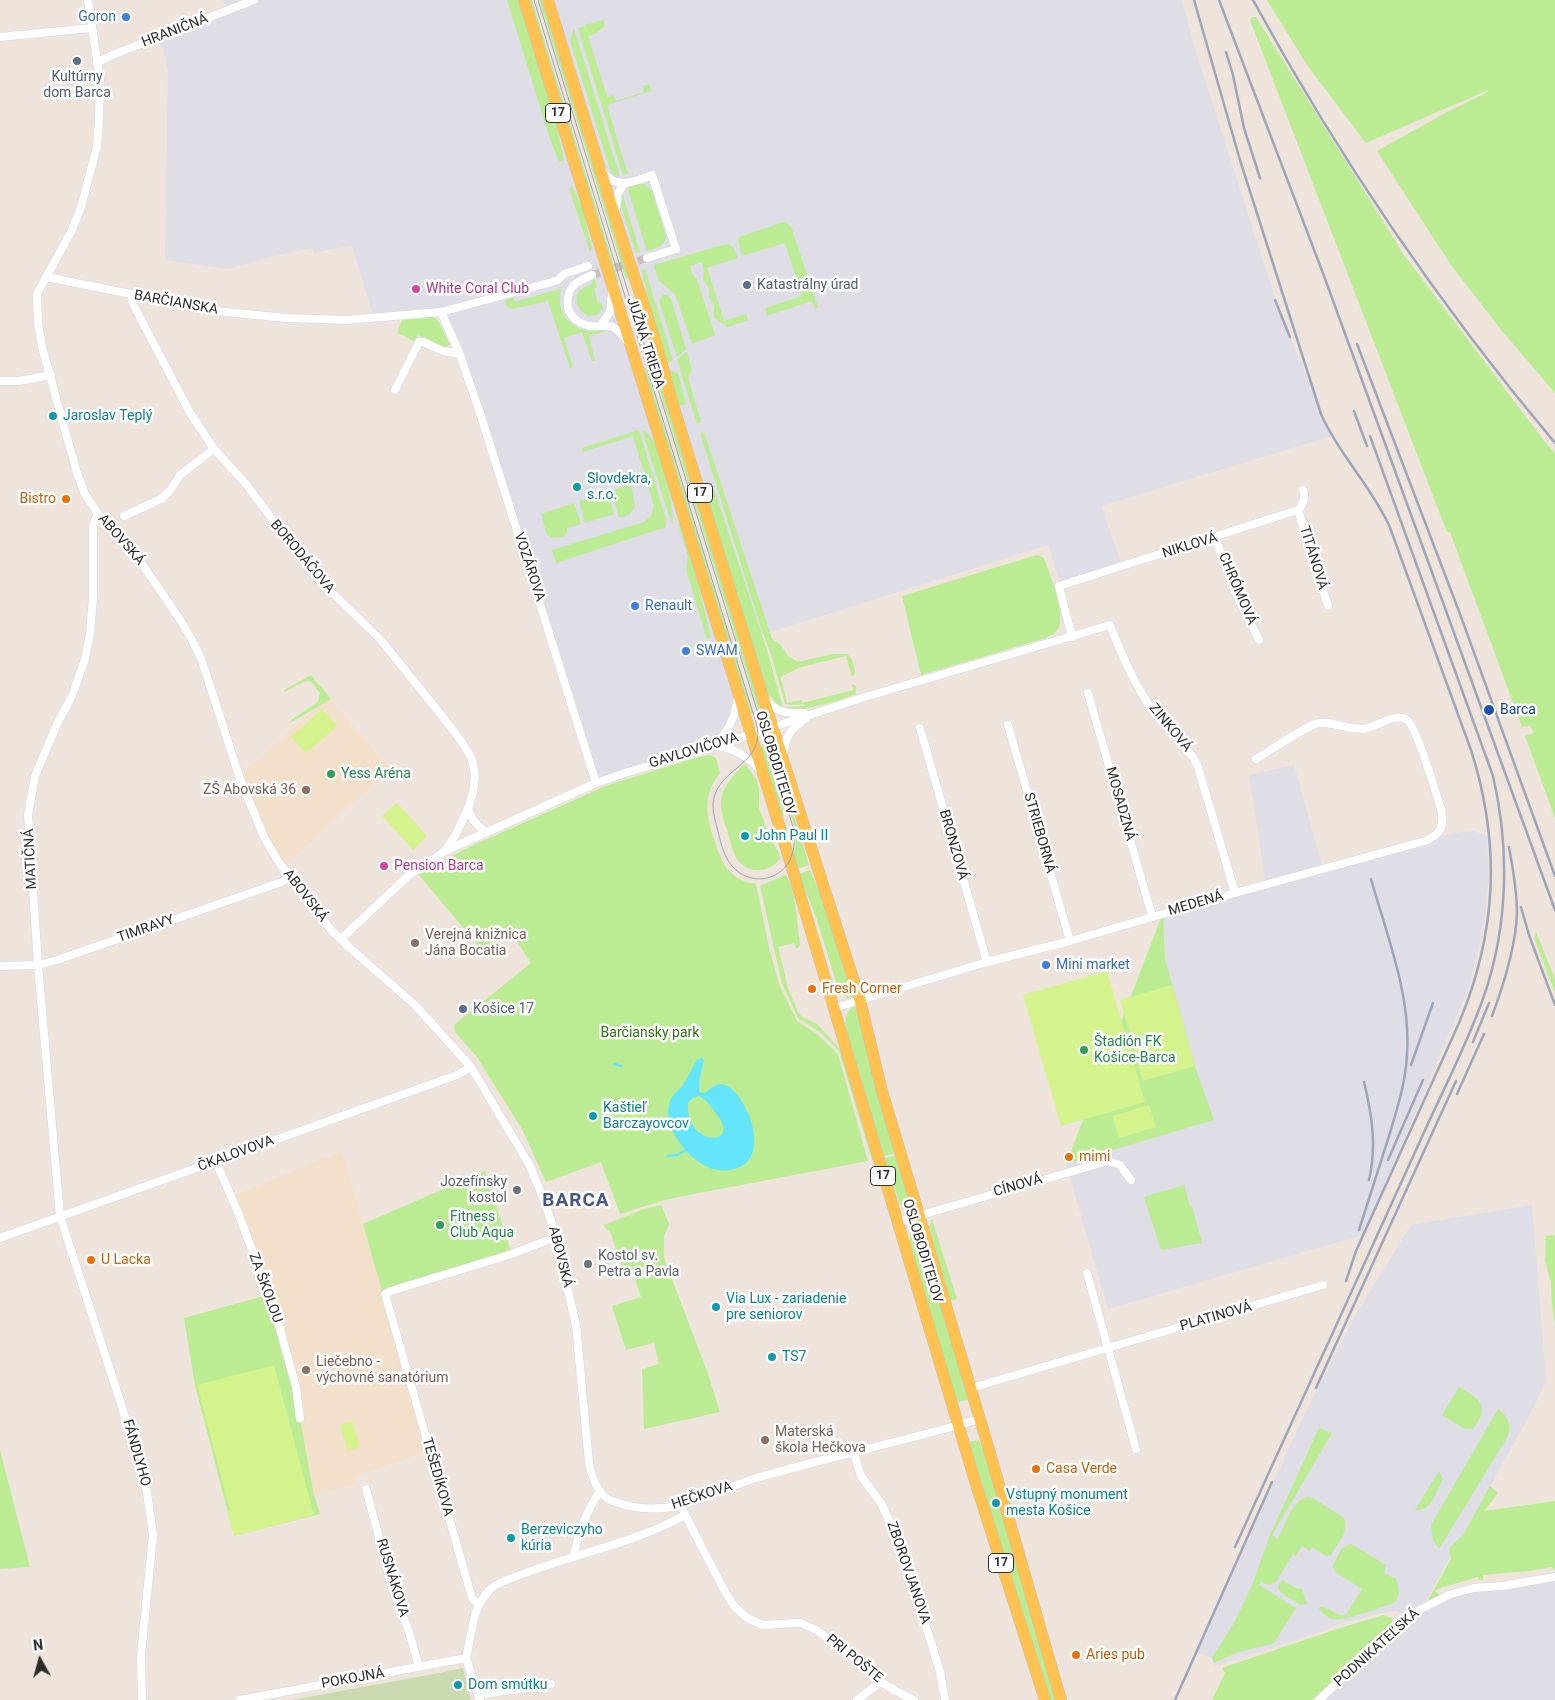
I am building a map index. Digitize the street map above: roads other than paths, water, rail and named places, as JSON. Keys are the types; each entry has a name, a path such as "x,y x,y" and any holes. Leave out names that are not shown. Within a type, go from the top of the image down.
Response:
{"main road":[{"name":"JUŽNÁ TRIEDA","path":"524,0 739,695"},
{"name":"JUŽNÁ TRIEDA","path":"548,0 616,220 641,292 670,395 762,694"},
{"name":"OSLOBODITEĽOV","path":"762,694 860,1000 882,1090 1061,1700"},
{"name":"OSLOBODITEĽOV","path":"739,695 959,1426 1045,1700"}],"street":[{"path":"46,278 72,230 81,207 97,147 100,80 88,0"},
{"name":"HRANIČNÁ","path":"98,63 110,56 254,0"},
{"path":"0,37 91,28"},
{"path":"599,164 609,179 618,184 624,184 652,175 676,248 648,258"},
{"path":"616,220 618,193 624,184"},
{"name":"BARČIANSKA","path":"46,278 216,311 318,320 374,319 441,312 552,282 558,280 564,274 588,266"},
{"path":"592,275 573,285 569,292 567,304 570,314 577,321 592,326 601,325 617,330 629,342"},
{"name":"ABOVSKÁ","path":"46,278 37,294 42,347 77,473 85,494 98,514 142,564 192,640 202,661 231,751 270,848 289,877 332,930 415,1005 470,1067 529,1164 544,1200 556,1237 576,1326 591,1471 600,1492"},
{"path":"601,325 610,312 612,289"},
{"name":"BORODÁČOVA","path":"131,295 134,306 189,411 214,450 245,483 316,577 380,639 462,742 475,767 473,792 455,836 445,851"},
{"name":"VOZÁROVA","path":"441,312 459,352 481,416 596,783"},
{"path":"395,390 419,342 452,354 459,352"},
{"path":"0,381 51,375"},
{"path":"124,516 161,499 170,491 180,475 214,450"},
{"path":"1298,510 1304,504 1305,495 1303,490"},
{"name":"NIKLOVÁ","path":"1072,637 1059,586 1215,538 1298,510"},
{"name":"TITÁNOVÁ","path":"1298,510 1328,606"},
{"name":"MATIČNÁ","path":"60,1216 38,965 28,815 35,776 57,724 72,696 85,659 90,634 93,597 93,525 98,514"},
{"name":"CHRÓMOVÁ","path":"1215,538 1236,594 1259,640"},
{"name":"GAVLOVIČOVA","path":"341,939 408,876 445,851 596,783 813,713 1110,625"},
{"name":"ZINKOVÁ","path":"1110,625 1132,673 1154,712 1194,757 1235,893"},
{"name":"MOSADZNÁ","path":"1088,693 1152,916"},
{"path":"762,694 769,704 781,712 792,714 813,713"},
{"path":"715,746 732,723 739,695"},
{"path":"783,758 785,742 789,734 794,727 813,713"},
{"name":"MEDENÁ","path":"834,1008 987,962 1425,841 1435,837 1441,831 1443,822 1442,812 1417,739 1411,724 1406,718 1400,717 1368,728 1358,729 1320,723 1256,759"},
{"name":"STRIEBORNÁ","path":"1008,725 1070,940"},
{"name":"BRONZOVÁ","path":"920,728 987,962"},
{"path":"715,746 726,747 741,753 762,772"},
{"path":"468,808 473,820 485,832"},
{"name":"TIMRAVY","path":"0,966 21,967 38,965 65,957 282,882 289,877"},
{"name":"ČKALOVOVA","path":"0,1238 457,1075 470,1067"},
{"name":"CÍNOVÁ","path":"897,1222 1108,1161 1120,1165 1131,1180"},
{"name":"ZA ŠKOLOU","path":"216,1162 238,1210 275,1311 296,1387 300,1418"},
{"name":"FÁNDLYHO","path":"60,1216 121,1404 147,1492 153,1535 141,1655 142,1700"},
{"name":"TEŠEDÍKOVA","path":"479,1605 472,1598 385,1294 391,1290 512,1254 556,1237"},
{"path":"1087,1274 1136,1449"},
{"name":"PLATINOVÁ","path":"971,1388 1323,1285"},
{"name":"HEČKOVA","path":"600,1492 612,1501 625,1505 654,1508 680,1505 754,1479 980,1419"},
{"name":"ZBOROVJANOVA","path":"854,1453 861,1476 881,1503 894,1532 930,1639 941,1677 944,1700"},
{"name":"RUSNÁKOVA","path":"366,1489 392,1587 409,1632 419,1667"},
{"path":"574,1557 575,1547 587,1515 600,1492"},
{"name":"PRI POŠTE","path":"680,1505 723,1588 734,1606 747,1618 763,1625 801,1623 816,1630 850,1653 881,1682 914,1700"},
{"path":"552,1684 479,1697 466,1658 475,1615 486,1594 494,1586 544,1566 666,1526 685,1515"},
{"name":"PODNIKATEĽSKÁ","path":"1319,1700 1409,1615 1422,1607 1452,1594 1474,1588 1502,1586 1555,1577"},
{"name":"POKOJNÁ","path":"240,1700 466,1658"},
{"path":"857,1700 881,1682"}],"water":[{"path":"702,1058 704,1061 699,1081 699,1092 704,1093 718,1084 729,1087 738,1096 752,1124 754,1140 752,1154 744,1164 729,1170 713,1169 696,1160 682,1146 671,1128 668,1108 671,1099 687,1079 698,1059","holes":["699,1096 714,1110 723,1126 723,1133 718,1137 710,1138 702,1135 695,1128 689,1117 688,1103 693,1098"]}],"waterway":[{"path":"614,1064 621,1066"},
{"path":"656,1130 670,1123"},
{"path":"668,1156 677,1155 686,1150"}],"tunnel":[{"path":"592,275 647,258"}],"tram line":[{"path":"534,0 757,726 757,741 752,752 725,779 717,790 713,803 715,820 723,850 732,866 746,876 754,879 771,877 785,868 790,860 794,844 793,827 538,0"}],"railway":[{"path":"1194,0 1240,160 1321,414 1328,429 1373,496 1389,525 1471,750 1481,785 1487,820 1490,888 1481,955 1472,989 1459,1023 1356,1251 1346,1281"},
{"path":"1219,0 1324,276 1555,910"},
{"path":"1253,0 1320,116 1393,229 1471,338 1555,443"},
{"path":"1226,52 1233,75 1244,128 1260,178"},
{"path":"1275,300 1290,337"},
{"path":"1357,344 1460,614 1555,876"},
{"path":"1354,411 1367,446"},
{"path":"1325,1350 1462,1050 1484,996 1498,942 1504,887 1502,831 1493,776 1370,436"},
{"path":"1492,1016 1509,965 1516,925 1516,896 1509,847"},
{"path":"1359,1230 1398,1106 1405,1075 1407,1054 1407,1032 1402,988 1371,879"},
{"path":"1521,907 1529,935 1555,1005"},
{"path":"1411,1065 1433,1003"},
{"path":"1473,1042 1489,1003"},
{"path":"1457,1094 1484,1034"},
{"path":"1388,1160 1423,1080"},
{"path":"1316,1388 1456,1081"},
{"path":"1364,1082 1373,1143 1369,1180"},
{"path":"1235,1547 1328,1343"},
{"path":"1175,1700 1272,1482"}],"place":[{"name":"Goron","path":"126,17"},
{"name":"Kultúrny dom Barca","path":"77,61"},
{"name":"Katastrálny úrad","path":"747,285"},
{"name":"White Coral Club","path":"416,289"},
{"name":"Jaroslav Teplý","path":"53,416"},
{"name":"Slovdekra, s.r.o.","path":"577,487"},
{"name":"Bistro","path":"66,499"},
{"name":"Renault","path":"635,606"},
{"name":"SWAM","path":"686,651"},
{"name":"Barca","path":"1489,710"},
{"name":"Yess Aréna","path":"331,774"},
{"name":"ZŠ Abovská 36","path":"306,790"},
{"name":"John Paul II","path":"745,836"},
{"name":"Pension Barca","path":"384,866"},
{"name":"Verejná knižnica Jána Bocatia","path":"415,943"},
{"name":"Mini market","path":"1046,965"},
{"name":"Fresh Corner","path":"812,989"},
{"name":"Košice 17","path":"463,1009"},
{"name":"Štadión FK Košice-Barca","path":"1084,1050"},
{"name":"Kaštieľ Barczayovcov","path":"593,1116"},
{"name":"mimi","path":"1069,1157"},
{"name":"Jozefínsky kostol","path":"517,1190"},
{"name":"Fitness Club Aqua","path":"440,1225"},
{"name":"U Lacka","path":"91,1260"},
{"name":"Kostol sv. Petra a Pavla","path":"588,1264"},
{"name":"Via Lux - zariadenie pre seniorov","path":"716,1307"},
{"name":"TS7","path":"772,1357"},
{"name":"Liečebno - výchovné sanatórium","path":"306,1370"},
{"name":"Materská škola Hečkova","path":"765,1440"},
{"name":"Casa Verde","path":"1036,1469"},
{"name":"Vstupný monument mesta Košice","path":"996,1503"},
{"name":"Berzeviczyho kúria","path":"511,1538"},
{"name":"Aries pub","path":"1076,1655"},
{"name":"Dom smútku","path":"458,1685"}],"district":[{"name":"BARCA","path":"576,1201"}],"park label":[{"name":"Barčiansky park","path":"650,1033"}]}
